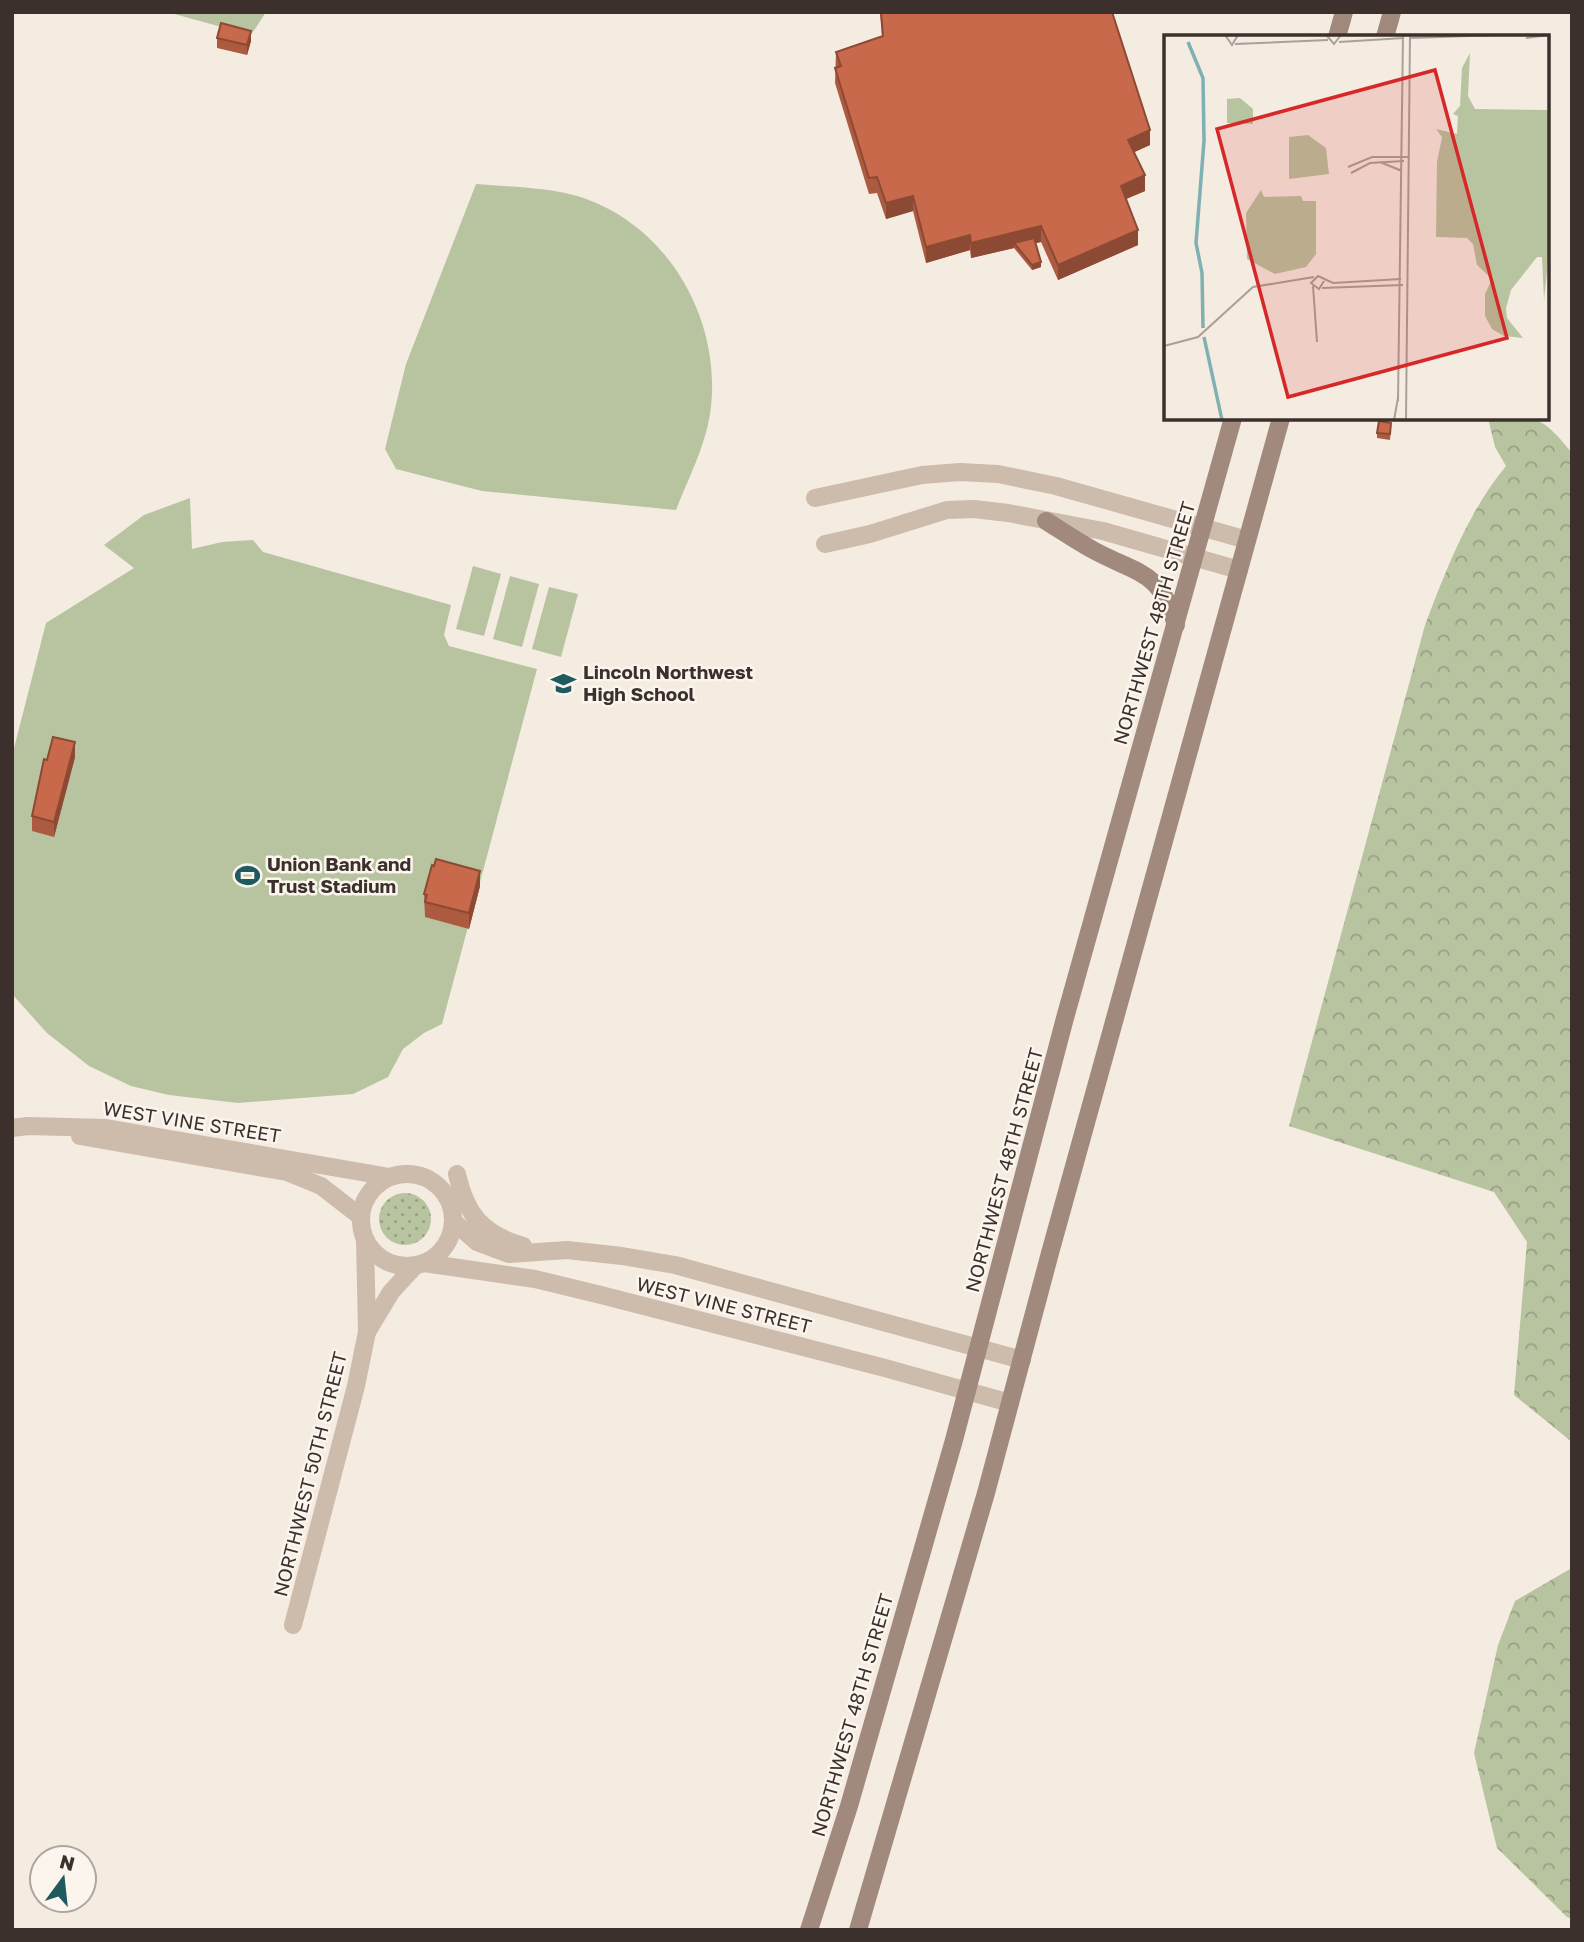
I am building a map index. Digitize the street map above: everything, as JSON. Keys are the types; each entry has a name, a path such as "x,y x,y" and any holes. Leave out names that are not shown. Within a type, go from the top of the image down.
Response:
{"main road":[{"path":"1338,35 1344,12"},
{"path":"1386,35 1392,12"},
{"name":"NORTHWEST 48TH STREET","path":"809,1930 864,1753 954,1440 1065,1017 1232,420"},
{"path":"858,1930 923,1713 1010,1403 1280,420"},
{"path":"1046,521 1093,550 1139,570 1153,580 1167,597 1176,625"}],"street":[{"path":"815,498 922,475 986,473 1035,481 1247,540"},
{"path":"825,544 870,534 947,510 974,509 1103,531 1239,570"},
{"name":"WEST VINE STREET","path":"20,1127 106,1128 390,1177"},
{"name":"WEST VINE STREET","path":"20,1127 287,1172 321,1186 361,1217"},
{"path":"457,1174 462,1197 472,1214 486,1229 503,1239 543,1251"},
{"path":"419,1175 442,1190 449,1202 453,1221 445,1247 436,1256 419,1264 400,1266 386,1261 373,1252 365,1240 361,1217 363,1204 379,1184 390,1177 419,1175"},
{"name":"WEST VINE STREET","path":"453,1221 477,1242 509,1254 568,1250 675,1265 1021,1360"},
{"name":"NORTHWEST 50TH STREET","path":"293,1625 356,1386 367,1332 365,1240"},
{"name":"WEST VINE STREET","path":"419,1264 562,1285 1010,1403"},
{"name":"NORTHWEST 50TH STREET","path":"367,1332 391,1292 419,1264"}],"green space":[{"path":"167,12 266,12 251,35"},
{"path":"476,184 565,193 609,209 638,229 663,253 683,281 698,312 708,345 712,379 710,414 704,439 676,510 482,491 396,469 385,449 406,364"},
{"path":"1488,420 1532,420 1544,424 1572,453 1572,1442 1514,1395 1527,1242 1494,1192 1289,1126 1425,625 1469,522 1506,466 1495,447"},
{"name":"Union Bank and Trust Stadium","path":"190,498 192,549 222,542 253,540 263,552 451,605 444,635 449,646 537,669 442,1024 424,1033 403,1049 388,1077 353,1094 238,1103 169,1095 131,1086 89,1066 47,1033 12,994 12,756 46,623 134,568 104,545 144,515"},
{"path":"473,566 501,574 484,636 456,629"},
{"path":"510,576 539,584 522,647 493,639"},
{"path":"549,587 578,594 561,657 532,649"},
{"path":"405,1193 415,1195 423,1201 429,1209 429,1229 423,1237 415,1243 405,1245 395,1243 387,1237 381,1229 379,1219 381,1209 387,1201 395,1195"},
{"path":"1572,1562 1572,1919 1497,1848 1474,1753 1498,1645 1515,1601 1570,1569"}],"building":[{"path":"881,12 1112,12 1150,130 1128,140 1145,175 1121,186 1138,230 1058,265 1041,226 971,243 970,235 926,247 913,196 886,203 877,177 869,178 835,68 841,66 836,52 883,36"},
{"path":"221,23 251,31 247,45 217,38"},
{"path":"1034,238 1041,262 1032,265 1014,243"},
{"path":"1379,421 1391,423 1390,434 1377,433"},
{"path":"53,737 75,742 54,822 32,816 44,759 47,760"},
{"path":"436,859 480,871 469,913 425,902 427,895 424,894"}],"place":[{"name":"Lincoln Northwest High School","path":"563,683"},
{"name":"Union Bank and Trust Stadium","path":"247,875"}]}
